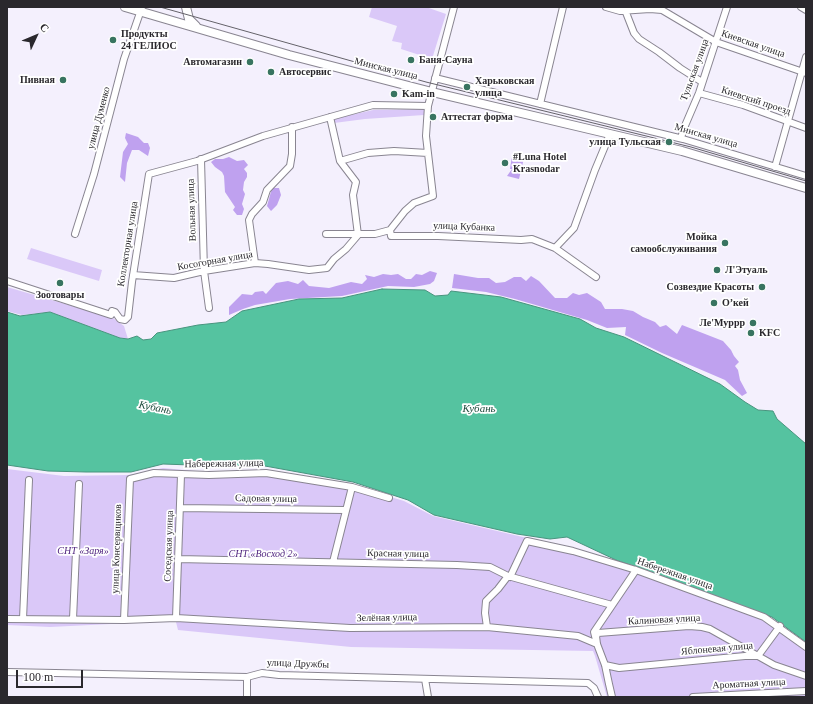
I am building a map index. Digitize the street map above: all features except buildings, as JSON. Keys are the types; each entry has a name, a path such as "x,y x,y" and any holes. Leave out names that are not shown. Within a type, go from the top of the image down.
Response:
{"main road":[{"name":"Минская улица","path":"125,7 142,9 168,19 289,55 432,92 682,152 806,188"},
{"path":"168,19 179,20 187,11"},
{"path":"187,11 190,21 204,30"}],"street":[{"path":"326,234 375,234 390,230 405,211 414,203 433,196 426,136 428,106 454,7"},
{"path":"540,104 563,7"},
{"name":"Киевская улица","path":"606,7 620,11 650,9 662,10 716,42 804,72"},
{"name":"Тульская улица","path":"681,138 699,94 727,7"},
{"path":"802,7 806,10"},
{"name":"улица Думенко","path":"74,234 94,174 124,59 142,9"},
{"path":"625,10 634,33 639,39 702,82"},
{"path":"775,167 787,121 804,72 806,57"},
{"name":"Минская улица","path":"436,78 681,138 806,176"},
{"name":"Киевский проезд","path":"699,94 743,105 806,128"},
{"path":"201,160 263,136 373,105 428,106"},
{"path":"330,117 340,160 356,182 353,195 358,235"},
{"path":"255,263 249,220 252,214 263,202 267,190 290,166 292,154 292,127"},
{"path":"555,248 574,228 610,134"},
{"path":"340,160 368,153 394,151 428,153"},
{"name":"Коллекторная улица","path":"7,281 111,315 112,311 115,312 122,320 125,320 128,317 149,174 201,160"},
{"name":"Вольная улица","path":"201,160 204,271 209,308"},
{"name":"улица Кубанка","path":"390,230 391,236 438,236 521,240 532,239 555,248 596,277"},
{"name":"Косогорная улица","path":"133,275 174,278 204,271 255,263 309,270 327,268 358,235"},
{"name":"Набережная улица","path":"130,479 154,472 181,475 266,473 352,487 389,498"},
{"name":"Соседская улица","path":"176,618 181,475"},
{"name":"улица Консервщиков","path":"124,620 130,479"},
{"path":"23,619 30,480"},
{"path":"74,619 79,484"},
{"path":"333,562 352,487"},
{"name":"Садовая улица","path":"180,508 346,510"},
{"name":"Набережная улица","path":"509,576 527,541 573,551 636,570 764,617 806,647"},
{"name":"Красная улица","path":"178,559 490,566 509,576 612,605"},
{"path":"612,697 608,684 606,665 597,644 594,632 636,570"},
{"path":"487,627 485,613 486,601 509,576"},
{"name":"Зелёная улица","path":"7,619 124,620 176,618 350,628 487,627 578,636 597,644"},
{"name":"Калиновая улица","path":"597,644 596,636 598,634 689,626 710,629 758,656"},
{"name":"Яблоневая улица","path":"606,665 619,668 758,656 779,627"},
{"path":"758,656 774,665 806,676"},
{"name":"улица Дружбы","path":"7,672 247,677 262,673 279,675 425,680 588,683 594,688 598,697"},
{"path":"247,677 247,697"},
{"path":"425,680 428,697"},
{"path":"806,691 806,697"},
{"name":"Ароматная улица","path":"693,697 806,691"}],"green space":[{"path":"372,7 426,7 446,14 432,59 401,49 402,43 392,41 397,26 369,17"},
{"path":"424,109 424,115 365,119 334,123 333,119 373,110"},
{"path":"31,248 102,270 99,281 27,259"},
{"path":"7,287 113,318 124,326 128,339 120,338 50,312 22,315 7,311"},
{"name":"СНТ «Восход 2»","path":"163,468 217,473 243,470 268,470 354,486 404,501 433,516 574,549 769,617 806,644 806,697 607,697 593,651 351,647 178,630 176,622 172,621 50,627 7,625 7,469 64,476 129,475"}],"shaded area":[{"path":"126,133 138,137 144,143 148,143 150,148 148,156 139,150 132,150 127,163 125,182 120,177 123,152 128,144 125,138"},
{"path":"512,156 524,158 519,179 507,176 512,169 510,169"},
{"path":"229,157 237,161 244,160 248,165 244,169 247,173 247,177 244,182 243,190 245,194 242,204 244,209 242,215 237,215 233,210 235,207 225,192 224,176 222,172 211,162 215,159"},
{"path":"272,188 279,188 281,195 277,205 271,211 267,206"},
{"path":"430,271 437,273 434,281 430,284 414,287 388,286 342,296 290,299 255,305 229,315 229,307 242,294 252,295 255,292 263,291 266,294 276,283 288,281 298,284 303,280 309,286 329,288 351,282 362,284 367,279 365,275 374,277 383,274 398,274 406,279 411,279 416,274 422,275"},
{"path":"454,274 478,278 489,278 496,283 505,282 514,277 521,277 526,281 531,276 539,281 555,298 567,298 573,293 579,295 587,293 601,302 605,309 622,309 633,311 655,322 660,327 666,325 677,334 682,325 723,341 739,362 735,366 747,393 742,396 725,380 662,353 625,335 626,327 607,328 587,320 515,299 486,292 452,288"}],"water":[{"name":"Кубань","path":"382,289 425,290 435,296 448,295 451,291 501,297 580,319 596,328 624,337 720,384 758,410 773,411 777,419 806,444 806,642 772,617 616,560 567,537 550,539 517,534 434,515 408,500 353,482 265,466 163,464 131,472 86,472 48,471 7,465 7,312 20,316 50,312 120,338 128,339 137,336 143,340 151,339 157,333 198,325 226,322 242,311 299,299 342,298"}],"tram line":[{"path":"160,7 426,82 691,147 806,181"}],"place":[{"name":"Продукты 24 ГЕЛИОС","path":"113,40"},
{"name":"Баня-Сауна","path":"411,60"},
{"name":"Автомагазин","path":"250,62"},
{"name":"Автосервис","path":"271,72"},
{"name":"Пивная","path":"63,80"},
{"name":"Харьковская улица","path":"467,87"},
{"name":"Kam-in","path":"394,94"},
{"name":"Аттестат форма","path":"433,117"},
{"name":"улица Тульская","path":"669,142"},
{"name":"#Luna Hotel Krasnodar","path":"505,163"},
{"name":"Мойка самообслуживания","path":"725,243"},
{"name":"Л'Этуаль","path":"717,270"},
{"name":"Зоотовары","path":"60,283"},
{"name":"Созвездие Красоты","path":"762,287"},
{"name":"О’кей","path":"714,303"},
{"name":"Ле'Муррр","path":"753,323"},
{"name":"KFC","path":"751,333"}],"park label":[{"name":"СНТ «Заря»","path":"83,551"}]}
